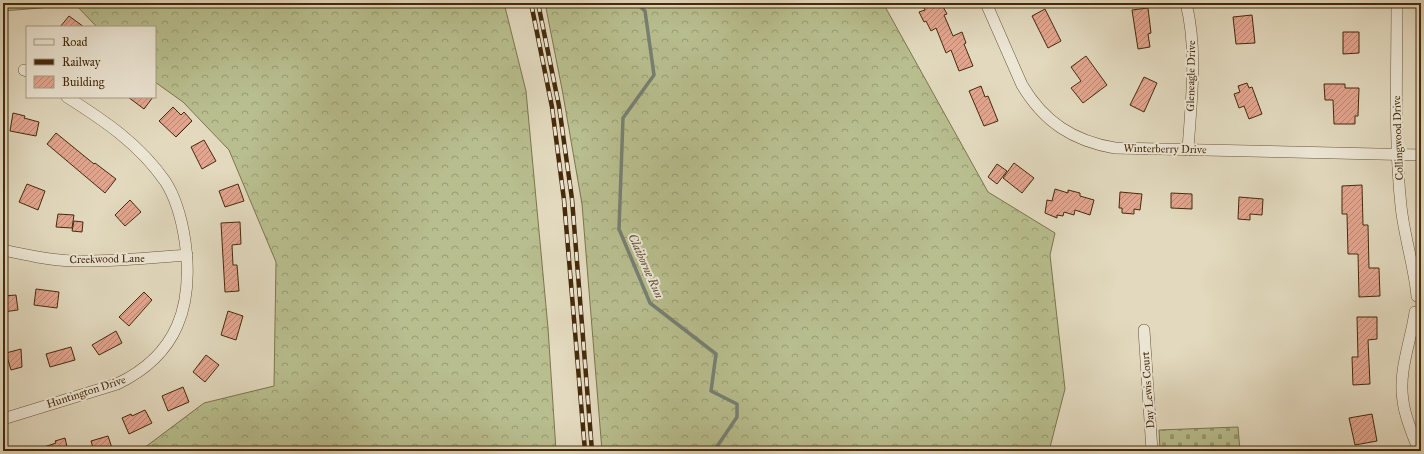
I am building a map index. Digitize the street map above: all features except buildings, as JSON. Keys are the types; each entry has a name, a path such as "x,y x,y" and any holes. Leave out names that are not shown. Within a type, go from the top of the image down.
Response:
{"street":[{"name":"Winterberry Drive","path":"986,3 1022,85 1039,109 1052,122 1067,132 1100,146 1115,148 1421,155"},
{"name":"Gleneagle Drive","path":"1186,3 1193,61 1188,150"},
{"name":"Collingwood Drive","path":"1397,3 1397,155 1401,207 1413,271 1419,294 1413,304 1418,314"},
{"name":"Huntington Drive","path":"3,419 117,384 133,377 147,367 159,355 170,341 182,316 187,276 187,255 184,232 178,211 166,182 132,143 113,127 69,98"},
{"name":"Creekwood Lane","path":"3,250 40,258 103,262 187,255"},
{"name":"Collingwood Drive","path":"1413,271 1421,282"},
{"path":"1418,314 1410,337 1406,356 1402,382 1402,399 1404,410 1419,451"},
{"path":"1410,337 1421,324"},
{"name":"Day Lewis Court","path":"1144,330 1152,451"}],"green space":[{"path":"3,3 504,3 526,91 548,328 556,451 140,451 204,403 274,386 276,262 229,150 183,102 156,83 156,26 96,26 75,4 3,11"},
{"path":"545,3 883,3 988,192 1055,233 1050,255 1065,389 1049,451 602,451 582,204"},
{"path":"1238,427 1240,451 1160,451 1159,430"}],"waterway":[{"name":"Claiborne Run","path":"636,3 645,11 654,75 623,118 619,229 650,303 716,354 711,391 737,404 737,417 714,451"}],"railway":[{"path":"531,3 552,107 564,200 585,451"},
{"path":"538,3 559,106 572,199 592,451"}]}
